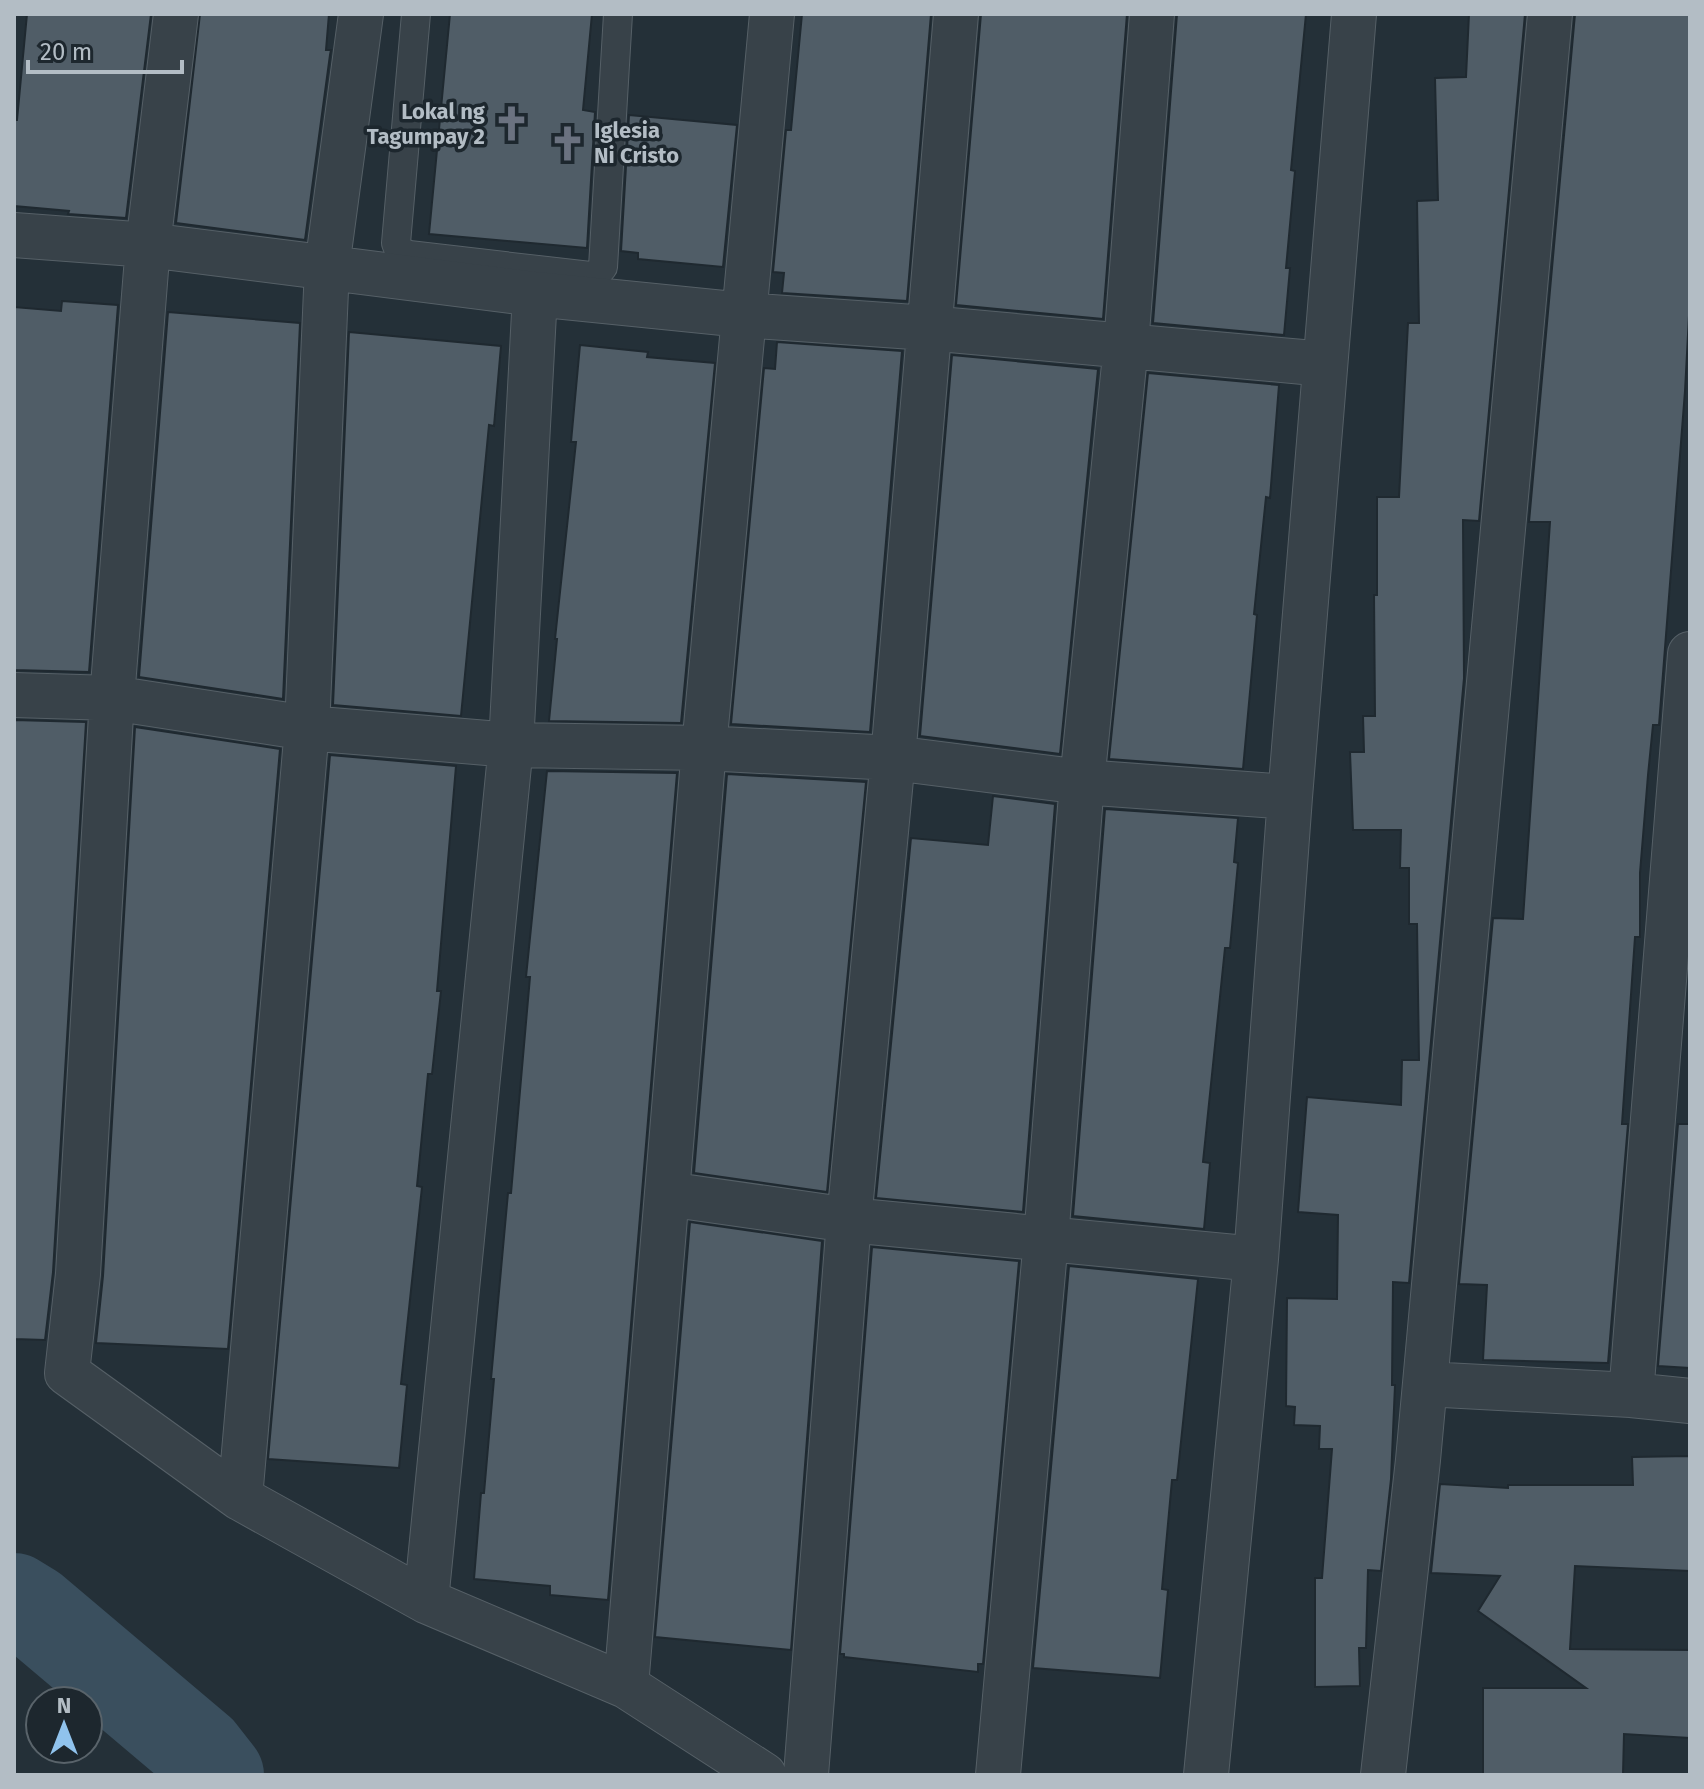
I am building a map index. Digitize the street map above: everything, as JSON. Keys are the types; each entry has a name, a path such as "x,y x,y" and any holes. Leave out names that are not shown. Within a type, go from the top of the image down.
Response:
{"street":[{"path":"176,14 148,245 112,698 78,1274 67,1373 240,1498 426,1601 626,1686 764,1775"},
{"path":"240,1498 307,728 327,267 361,14"},
{"path":"626,1686 704,748 772,14"},
{"path":"806,1775 849,1220 893,758 956,14"},
{"path":"998,1775 1046,1239 1082,782 1126,345 1152,14"},
{"path":"1206,1775 1256,1259 1354,14"},
{"path":"1383,1775 1425,1384 1550,14"},
{"path":"14,235 148,245 535,294 743,315 928,328 1325,364"},
{"path":"426,1601 511,745 535,294"},
{"path":"1631,1395 1690,654"},
{"path":"14,695 112,698 307,728 511,745 704,748 893,758 1082,782 1290,797"},
{"path":"667,1194 849,1220 1256,1259"},
{"path":"1425,1384 1690,1401"}],"lane":[{"path":"416,14 396,243 399,251 409,255 590,276 603,267 618,14"}],"building":[{"path":"27,14 151,14 126,218 14,206 14,120 17,120"},
{"path":"200,14 329,14 326,50 331,50 305,240 176,223"},
{"name":"Lokal ng Tagumpay 2","path":"450,14 592,14 583,110 595,112 587,248 429,234"},
{"path":"802,14 931,14 907,301 782,293 784,273 773,272 786,130 791,130"},
{"path":"981,14 1127,14 1103,319 956,305"},
{"path":"1177,14 1306,14 1291,170 1295,171 1286,268 1290,268 1284,335 1153,323"},
{"path":"1469,14 1525,14 1479,521 1463,520 1464,678 1409,1283 1393,1282 1392,1385 1395,1385 1391,1479 1381,1571 1368,1570 1366,1648 1359,1648 1360,1686 1315,1687 1315,1578 1322,1578 1332,1449 1319,1449 1320,1426 1294,1425 1295,1407 1286,1406 1287,1298 1337,1299 1338,1215 1298,1212 1307,1097 1401,1105 1402,1060 1419,1060 1417,924 1409,924 1409,868 1400,868 1401,830 1353,830 1350,752 1364,752 1363,716 1375,716 1377,497 1399,497 1408,323 1419,323 1417,201 1438,200 1435,78 1466,77"},
{"path":"1575,14 1690,14 1690,297 1685,391 1659,725 1653,725 1640,873 1640,937 1635,937 1622,1124 1628,1124 1608,1363 1483,1360 1487,1285 1459,1284 1493,918 1523,919 1550,522 1529,522"},
{"path":"629,115 737,125 723,267 638,259 638,253 621,251"},
{"path":"62,301 118,305 89,672 14,670 14,307 61,311"},
{"path":"168,312 300,323 283,699 139,677"},
{"path":"349,332 501,346 494,426 489,425 461,716 333,705"},
{"path":"777,342 902,351 870,732 731,724 764,368 775,369"},
{"path":"580,345 648,352 647,357 715,363 681,723 549,721 576,442 571,442"},
{"path":"952,355 1098,369 1060,754 920,736"},
{"path":"1148,373 1279,385 1270,498 1266,497 1254,614 1257,615 1243,769 1109,759"},
{"path":"14,720 86,722 53,1272 45,1340 14,1339"},
{"path":"135,727 280,749 228,1349 96,1343 103,1276"},
{"path":"330,755 456,766 437,991 441,991 432,1074 428,1074 417,1186 422,1187 401,1384 407,1385 399,1468 268,1459"},
{"path":"547,771 677,773 608,1600 550,1595 550,1586 474,1579"},
{"path":"727,774 866,782 827,1192 694,1173"},
{"path":"993,796 1055,804 1023,1212 876,1198 911,838 988,845"},
{"path":"1105,809 1238,818 1234,862 1238,863 1230,948 1225,948 1203,1162 1210,1163 1204,1229 1073,1216"},
{"path":"1678,1124 1690,1124 1690,1368 1658,1366"},
{"path":"690,1222 822,1241 791,1650 655,1637"},
{"path":"872,1247 1019,1261 983,1664 978,1664 978,1672 844,1657 840,1654"},
{"path":"1069,1266 1198,1279 1177,1480 1172,1480 1162,1589 1168,1590 1160,1678 1033,1668"},
{"path":"1690,1456 1690,1571 1575,1566 1570,1649 1690,1650 1690,1738 1624,1734 1623,1775 1483,1775 1483,1688 1586,1688 1478,1611 1500,1576 1431,1573 1440,1484 1508,1488 1508,1485 1633,1485 1632,1457"}],"waterway":[{"path":"14,1599 32,1610 200,1752 218,1775"}],"place":[{"name":"Lokal ng Tagumpay 2","path":"511,124"},
{"name":"Iglesia Ni Cristo","path":"568,143"}]}
